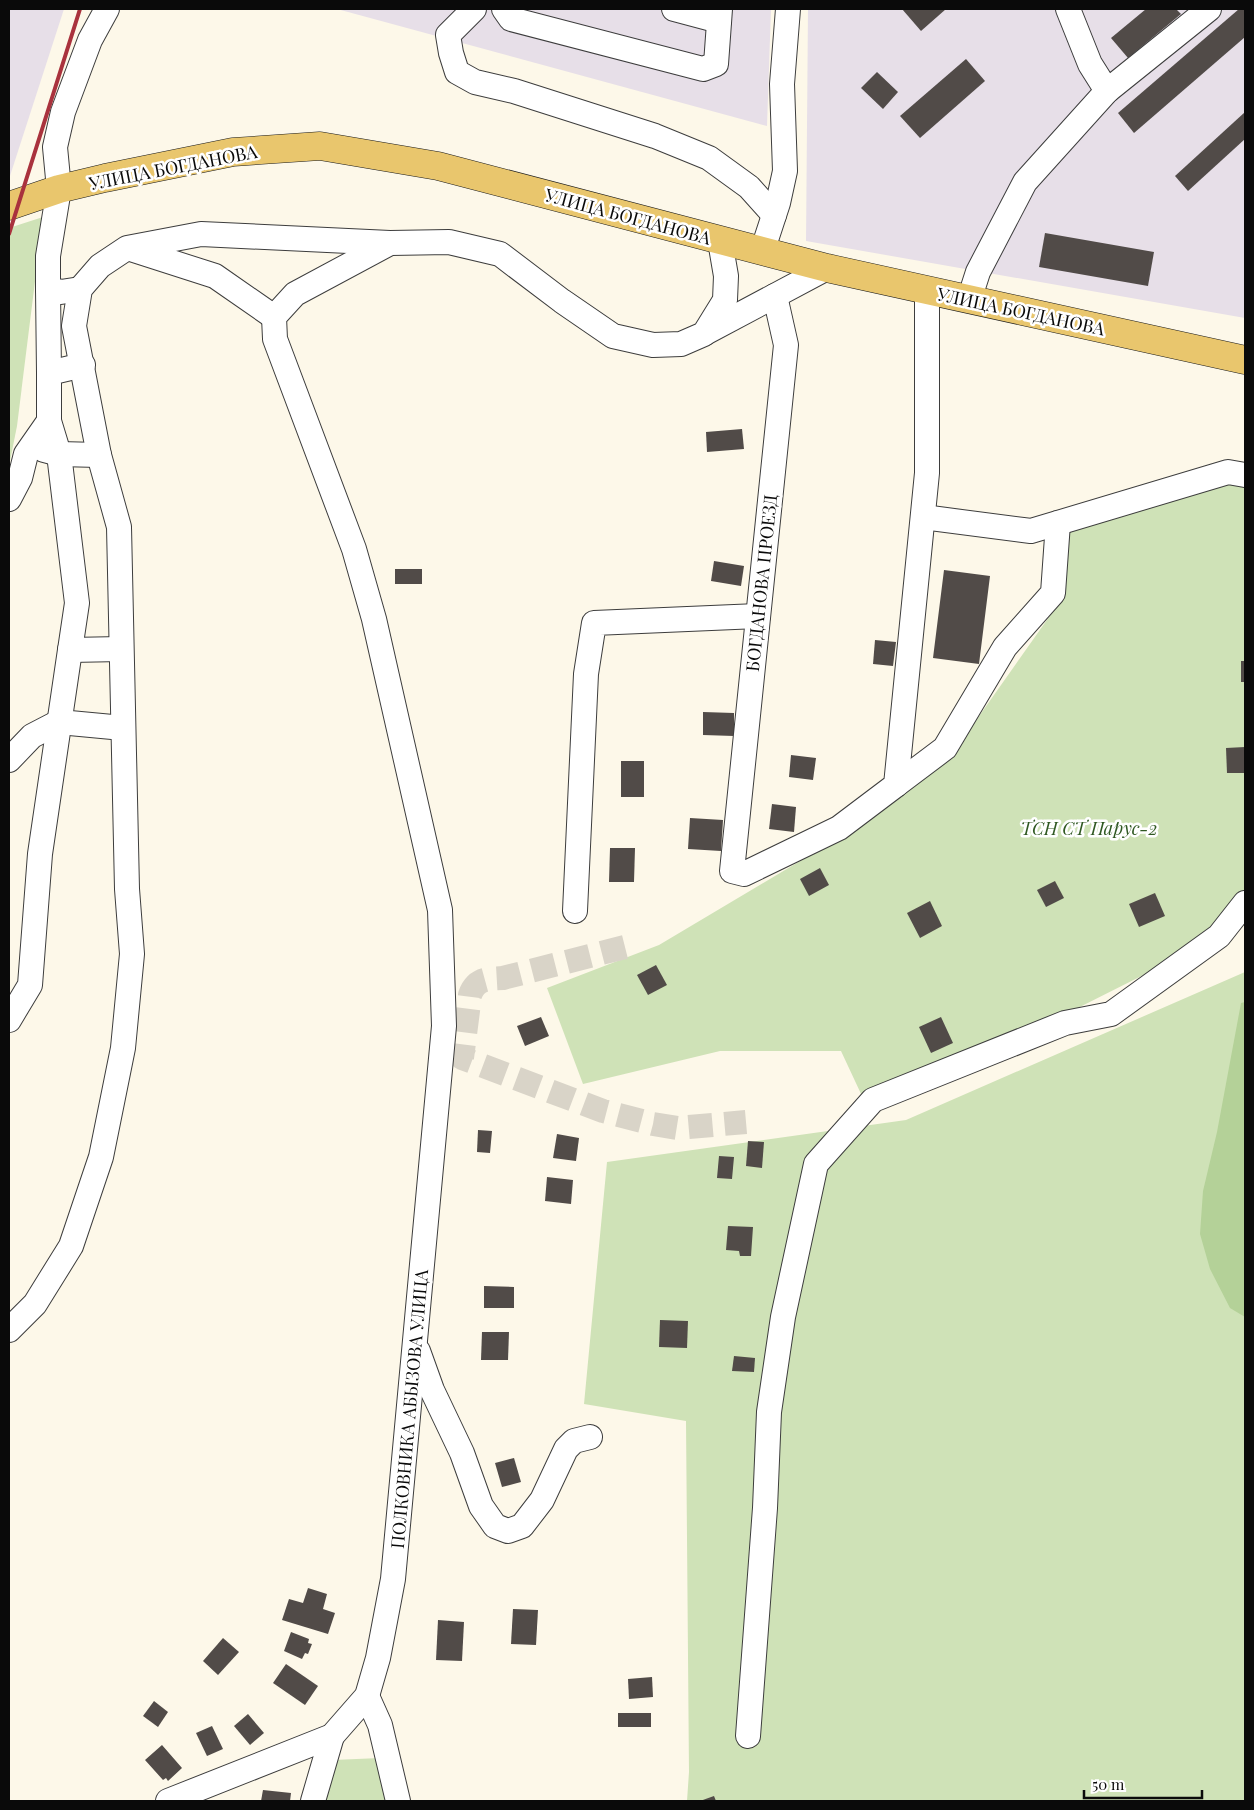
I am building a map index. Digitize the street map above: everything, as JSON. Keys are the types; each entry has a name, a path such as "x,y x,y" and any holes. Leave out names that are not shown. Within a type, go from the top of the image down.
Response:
{"main road":[{"name":"УЛИЦА БОГДАНОВА","path":"9,206 59,189 233,152 320,146 438,166 827,268 1245,360"}],"street":[{"path":"9,1020 30,985 40,854 76,603 59,454 49,421 48,256 59,189 55,147 63,112 90,40 106,9"},
{"path":"504,9 511,19 703,69 716,64 719,15 674,9"},
{"path":"762,252 785,170 782,84 788,9"},
{"path":"969,300 978,272 1025,182 1107,92 1209,9"},
{"path":"463,11 448,35 457,72 474,82 514,91 655,136 709,158 748,187 774,214"},
{"path":"1075,14 1090,64 1107,92"},
{"path":"9,1330 36,1304 71,1246 101,1157 123,1048 132,954 127,889 119,527 99,456 74,326 80,290 100,266 127,248 201,234 390,243 449,242 500,254 562,302 612,336 652,345 681,344 704,334 827,268"},
{"path":"704,334 725,300 726,276 720,241"},
{"path":"127,248 215,276 274,316 295,294 390,243"},
{"path":"48,289 61,292 80,290"},
{"path":"896,785 927,473 927,290"},
{"name":"БОГДАНОВА ПРОЕЗД","path":"775,296 786,345 732,871 744,874 839,828 896,785"},
{"name":"ПОЛКОВНИКА АБЫЗОВА УЛИЦА","path":"180,1799 332,1736 366,1696 378,1658 394,1579 444,1026 440,910 369,601 354,549 275,339 274,316"},
{"path":"49,373 83,366"},
{"path":"9,499 20,478 26,454 49,421"},
{"path":"26,454 40,449 59,454 99,456"},
{"path":"923,517 1031,531 1228,472 1245,475"},
{"path":"896,785 945,748 1005,647 1053,593 1058,523"},
{"path":"575,911 586,674 594,622 758,616"},
{"path":"70,650 122,649"},
{"path":"9,760 32,736 59,722 123,728"},
{"path":"748,1736 769,1412 783,1317 816,1164 873,1100 1065,1023 1111,1014 1219,936 1245,903"},
{"path":"415,1344 432,1390 462,1453 481,1506 495,1526 508,1531 522,1526 542,1500 566,1449 574,1441 590,1437"},
{"path":"366,1696 380,1725 398,1801"},
{"path":"313,1801 332,1736"}],"shaded area":[{"path":"9,9 64,9 9,179"},
{"path":"337,9 771,9 767,126"},
{"path":"808,9 1245,9 1245,318 806,241"}],"green space":[{"path":"43,217 17,426 9,466 9,228"},
{"name":"ТСН СТ Парус-2","path":"1230,483 1245,485 1245,898 1215,939 1042,1026 862,1096 841,1051 720,1051 583,1084 547,988 659,945 837,839 953,753 1061,600 1066,531"},
{"path":"1245,972 1245,1801 687,1801 689,1772 686,1421 584,1404 607,1162 906,1120"},
{"path":"1245,1002 1245,1317 1230,1308 1210,1269 1200,1234 1203,1191 1217,1132 1241,1003"},
{"path":"380,1758 401,1801 320,1801 333,1760"}],"building":[{"path":"902,9 946,9 921,31"},
{"path":"1146,9 1176,9 1181,14 1128,58 1111,38"},
{"path":"1239,9 1245,9 1245,37 1134,133 1118,113"},
{"path":"966,59 985,81 920,138 900,116"},
{"path":"877,72 898,92 883,109 861,88"},
{"path":"1245,112 1245,139 1188,191 1175,176"},
{"path":"1045,233 1154,252 1148,286 1039,267"},
{"path":"742,429 744,449 707,452 706,432"},
{"path":"714,561 744,566 741,586 711,581"},
{"path":"395,569 422,569 422,584 395,584"},
{"path":"944,570 990,576 979,664 933,658"},
{"path":"875,640 896,642 893,666 873,664"},
{"path":"1241,661 1245,661 1245,682 1241,682"},
{"path":"703,712 734,713 734,736 703,735"},
{"path":"1245,747 1245,773 1227,773 1226,748"},
{"path":"791,755 816,758 813,780 789,777"},
{"path":"621,761 644,761 644,797 621,797"},
{"path":"772,804 796,807 794,832 769,829"},
{"path":"690,818 723,820 721,851 688,849"},
{"path":"610,848 635,848 634,882 609,882"},
{"path":"820,868 829,885 809,896 800,879"},
{"path":"1055,881 1064,898 1046,907 1037,890"},
{"path":"1155,893 1165,916 1139,927 1129,904"},
{"path":"930,901 942,926 920,938 907,913"},
{"path":"656,965 667,985 648,995 637,975"},
{"path":"541,1017 549,1036 525,1046 517,1026"},
{"path":"941,1017 953,1043 931,1053 919,1027"},
{"path":"478,1130 492,1131 490,1153 477,1152"},
{"path":"557,1134 579,1138 576,1161 553,1158"},
{"path":"748,1141 764,1142 762,1168 746,1166"},
{"path":"719,1156 734,1157 732,1179 717,1178"},
{"path":"547,1177 573,1180 571,1204 545,1201"},
{"path":"728,1226 753,1227 751,1256 740,1256 739,1251 726,1250"},
{"path":"484,1286 514,1287 514,1308 484,1308"},
{"path":"660,1320 688,1321 687,1348 659,1347"},
{"path":"482,1332 509,1332 508,1360 481,1360"},
{"path":"734,1356 755,1358 754,1372 732,1371"},
{"path":"514,1458 521,1482 502,1487 495,1463"},
{"path":"308,1588 327,1594 323,1609 335,1613 328,1634 282,1620 289,1599 303,1603"},
{"path":"513,1609 538,1610 536,1645 511,1644"},
{"path":"438,1620 464,1622 462,1661 436,1660"},
{"path":"291,1632 309,1639 308,1643 312,1644 308,1654 305,1653 302,1659 284,1651"},
{"path":"223,1638 239,1652 218,1675 203,1661"},
{"path":"286,1664 318,1686 305,1705 273,1683"},
{"path":"652,1677 653,1697 629,1699 628,1679"},
{"path":"154,1701 168,1712 158,1727 143,1716"},
{"path":"618,1713 651,1713 651,1727 618,1727"},
{"path":"248,1714 264,1733 250,1745 234,1726"},
{"path":"212,1726 223,1749 207,1756 196,1733"},
{"path":"162,1745 182,1768 168,1781 166,1778 163,1780 145,1760"},
{"path":"263,1790 291,1793 290,1801 261,1801"},
{"path":"714,1796 716,1801 700,1801"}],"tunnel":[{"path":"625,947 503,978 479,982 470,995 462,1058 603,1111 653,1124 678,1128 746,1122"}],"railway":[{"path":"9,234 80,9"}]}
